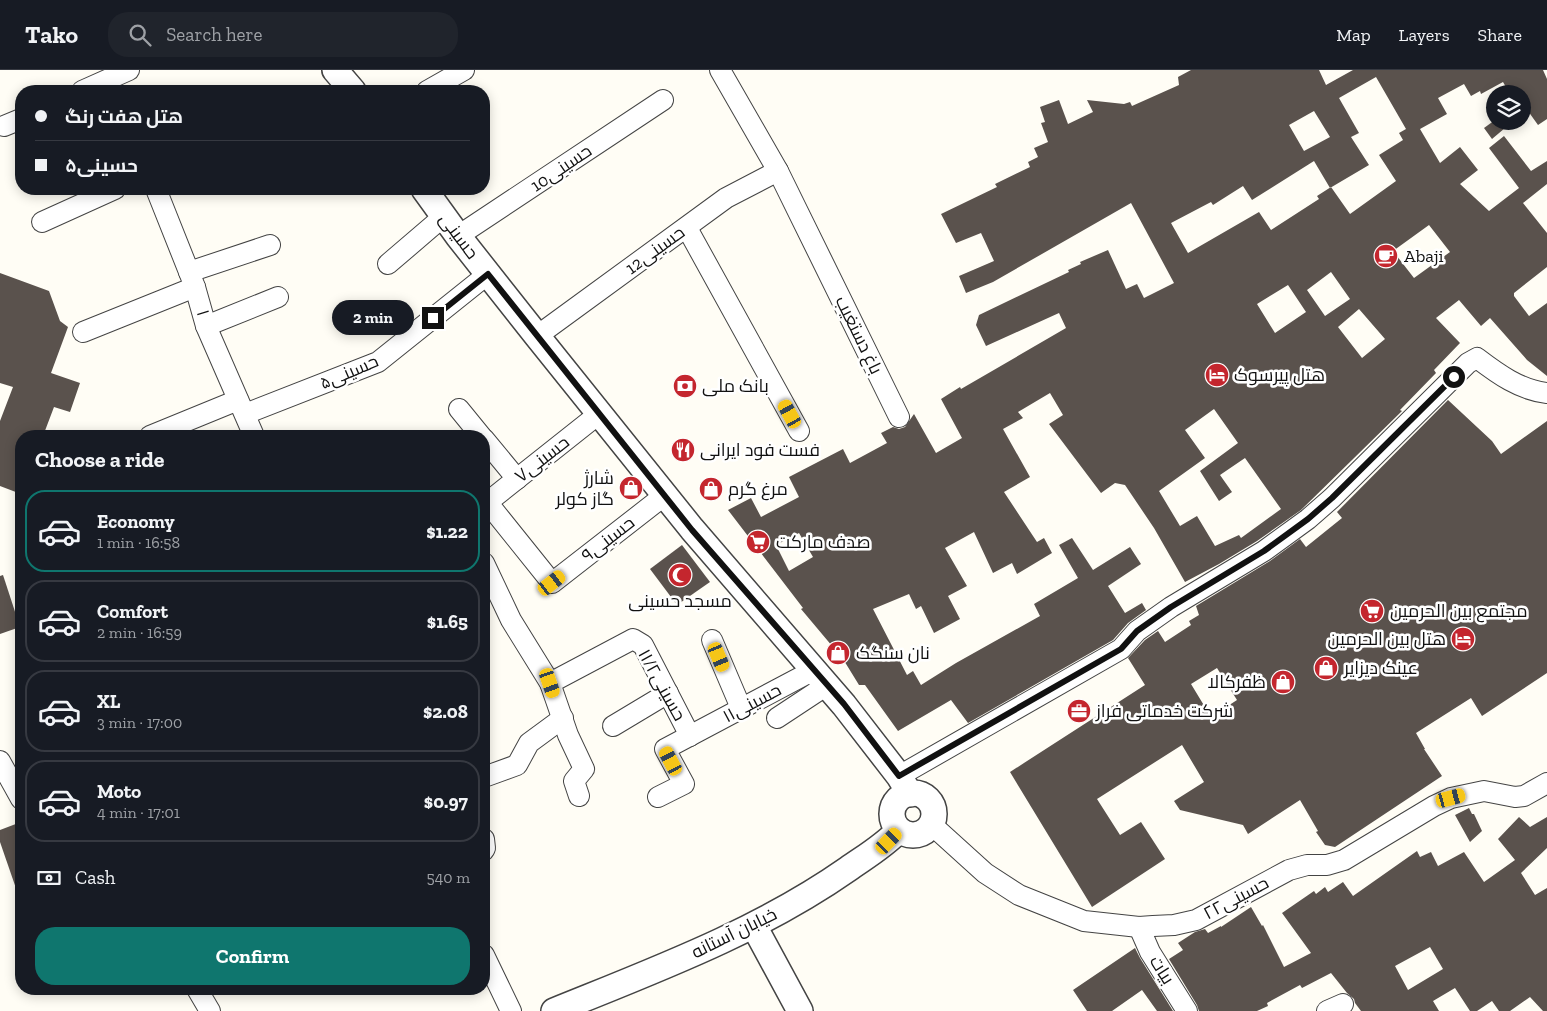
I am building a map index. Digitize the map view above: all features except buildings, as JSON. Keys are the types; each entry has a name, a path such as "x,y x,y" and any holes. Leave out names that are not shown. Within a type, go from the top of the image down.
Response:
{"street":[{"path":"97,85 129,70"},
{"path":"336,70 347,85"},
{"path":"438,85 464,70"},
{"name":"باغ دستغیب","path":"720,70 778,171 899,417"},
{"name":"حسینی10","path":"458,236 663,100"},
{"name":"حسینی12","path":"537,336 726,198 778,171"},
{"path":"42,222 102,195"},
{"name":"۱","path":"158,195 192,280 206,326 252,430"},
{"name":"حسینی","path":"428,195 458,236 692,530 821,678 904,785"},
{"path":"388,264 444,216"},
{"path":"687,228 799,430"},
{"path":"83,332 270,245"},
{"name":"حسینی۵","path":"169,430 378,362 488,274"},
{"path":"206,326 278,297"},
{"path":"904,785 931,802 934,810 932,825 920,835 905,834 899,830 892,819 892,812 904,785 1121,649 1132,634 1171,607 1264,551 1308,519 1332,498 1468,363 1477,358 1497,373 1522,387 1534,392 1547,393"},
{"path":"458,409 476,430"},
{"name":"حسینی۷","path":"490,500 600,413"},
{"path":"490,446 517,479"},
{"name":"حسینی۹","path":"490,510 552,583 665,495"},
{"path":"490,575 512,620 550,683 562,718 584,769 574,781 578,796"},
{"name":"حسینی۱۱/۲","path":"550,683 632,639 643,645 690,736"},
{"path":"712,640 741,708"},
{"path":"776,718 821,678"},
{"name":"حسینی۱۱","path":"658,797 684,784 665,749 741,708 821,678"},
{"path":"613,726 668,693"},
{"path":"490,775 517,765 529,743 562,718"},
{"path":"0,761 15,788"},
{"name":"حسینی۲۲","path":"932,825 984,873 1018,895 1084,922 1139,927 1174,925 1196,920 1289,870 1307,865 1326,865 1344,860 1427,810 1451,798 1484,791 1515,797 1524,796 1547,783"},
{"name":"خیابان آستانه","path":"554,1011 714,945 754,926 824,886 889,841 899,830"},
{"path":"754,926 800,1011"},
{"name":"بیات","path":"1139,927 1150,952 1187,1011"},
{"path":"490,967 511,1011"},
{"path":"201,995 210,1011"}],"place":[{"name":"Abaji","path":"1386,256"},
{"name":"هتل پیرسوک","path":"1217,375"},
{"name":"بانک ملی","path":"685,386"},
{"name":"فست فود ایرانی","path":"683,450"},
{"name":"شارژ گاز کولر","path":"631,488"},
{"name":"مرغ گرم","path":"711,489"},
{"name":"صدف مارکت","path":"758,542"},
{"name":"مسجد حسینی","path":"680,575"},
{"name":"مجتمع بین الحرمین","path":"1372,611"},
{"name":"هتل بین‌ الحرمین","path":"1463,639"},
{"name":"نان سنگک","path":"838,653"},
{"name":"عینک دیزایر","path":"1326,668"},
{"name":"ظفرکالا","path":"1283,682"},
{"name":"شرکت خدماتی فراز","path":"1079,711"}],"route":[{"path":"433,318 488,274 692,530 844,704 899,776 1121,649 1132,634 1171,607 1264,551 1290,533 1332,498 1454,377"}]}
